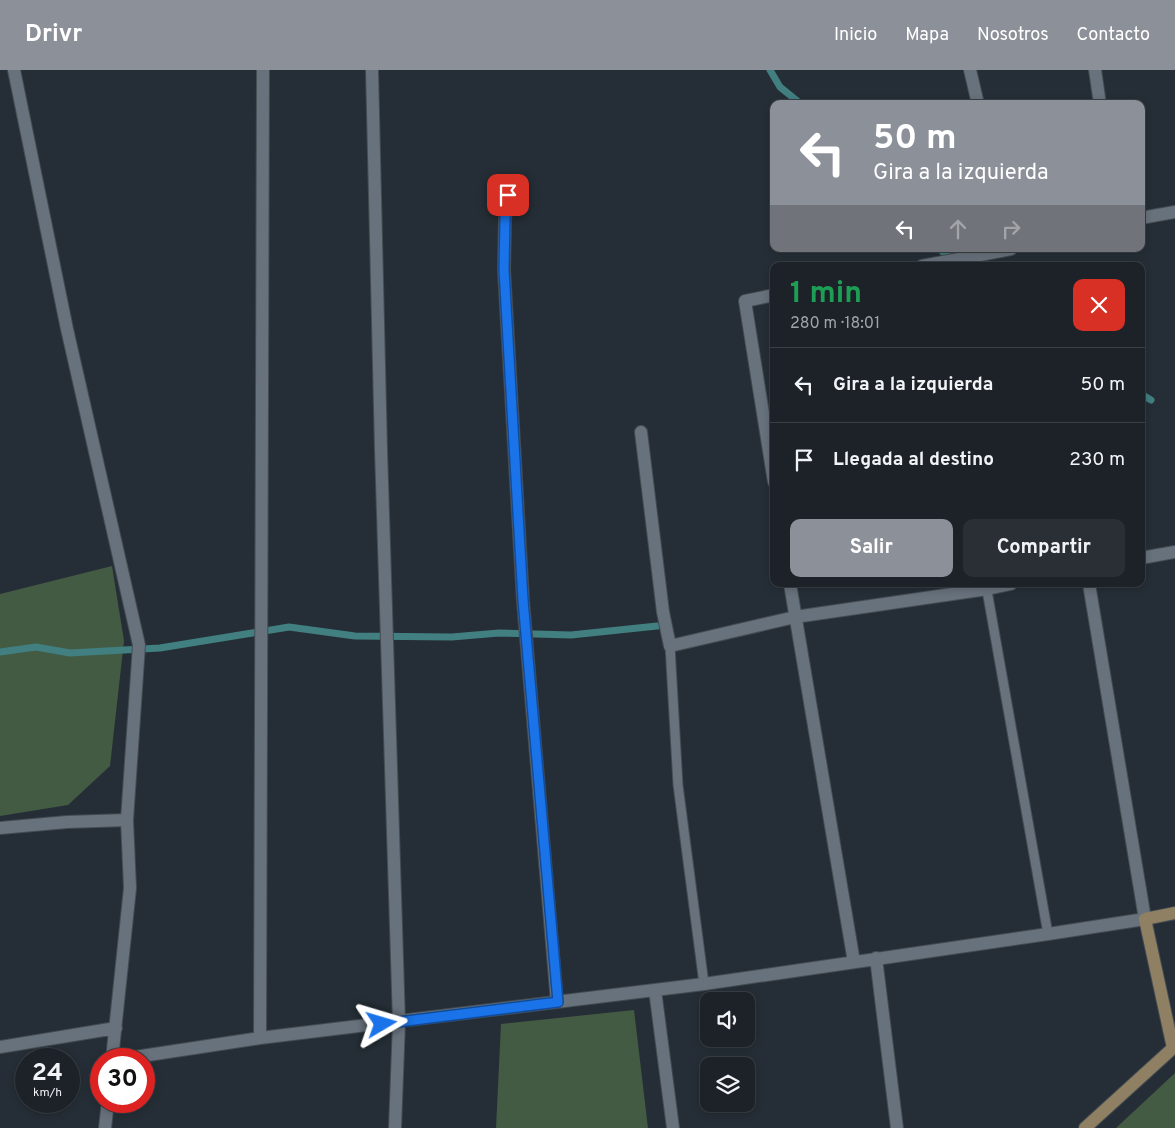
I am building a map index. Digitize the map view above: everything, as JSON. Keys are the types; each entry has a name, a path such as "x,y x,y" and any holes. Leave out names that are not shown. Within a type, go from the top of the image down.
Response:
{"street":[{"path":"14,70 67,329 139,645 127,820 130,888 113,1048"},
{"path":"260,1038 263,70"},
{"path":"372,70 381,460 399,1022 395,1128"},
{"path":"970,70 977,100"},
{"path":"1096,70 1100,100"},
{"path":"508,195 505,219 504,270 522,581 558,1002"},
{"path":"1145,217 1175,212"},
{"path":"943,262 995,252"},
{"path":"770,296 745,301 770,457"},
{"path":"641,432 663,612 670,646 795,617 981,587"},
{"path":"1145,557 1175,552"},
{"path":"790,587 854,962"},
{"path":"1085,1128 1173,1048 1145,919 1090,587"},
{"path":"0,828 67,822 127,820"},
{"path":"155,1054 260,1038 704,984 1048,934 1175,913"},
{"path":"876,958 898,1128"},
{"path":"655,990 673,1128"},
{"path":"0,1047 116,1028"},
{"path":"105,1128 107,1113"}],"lane":[{"path":"987,587 1048,934"},
{"path":"670,646 678,785 704,984"}],"green space":[{"path":"112,566 124,641 110,766 68,805 0,816 0,594"},
{"path":"634,1010 648,1128 496,1128 501,1024"},
{"path":"1175,1073 1175,1128 1116,1128"}],"waterway":[{"path":"770,70 780,87 796,100"},
{"path":"943,252 957,262"},
{"path":"1145,396 1151,400"},
{"path":"0,652 36,647 70,653 160,648 289,627 355,636 452,637 499,633 571,635 657,626"}],"route":[{"path":"382,1024 558,1002 522,581 504,270 505,219 508,195"}]}
